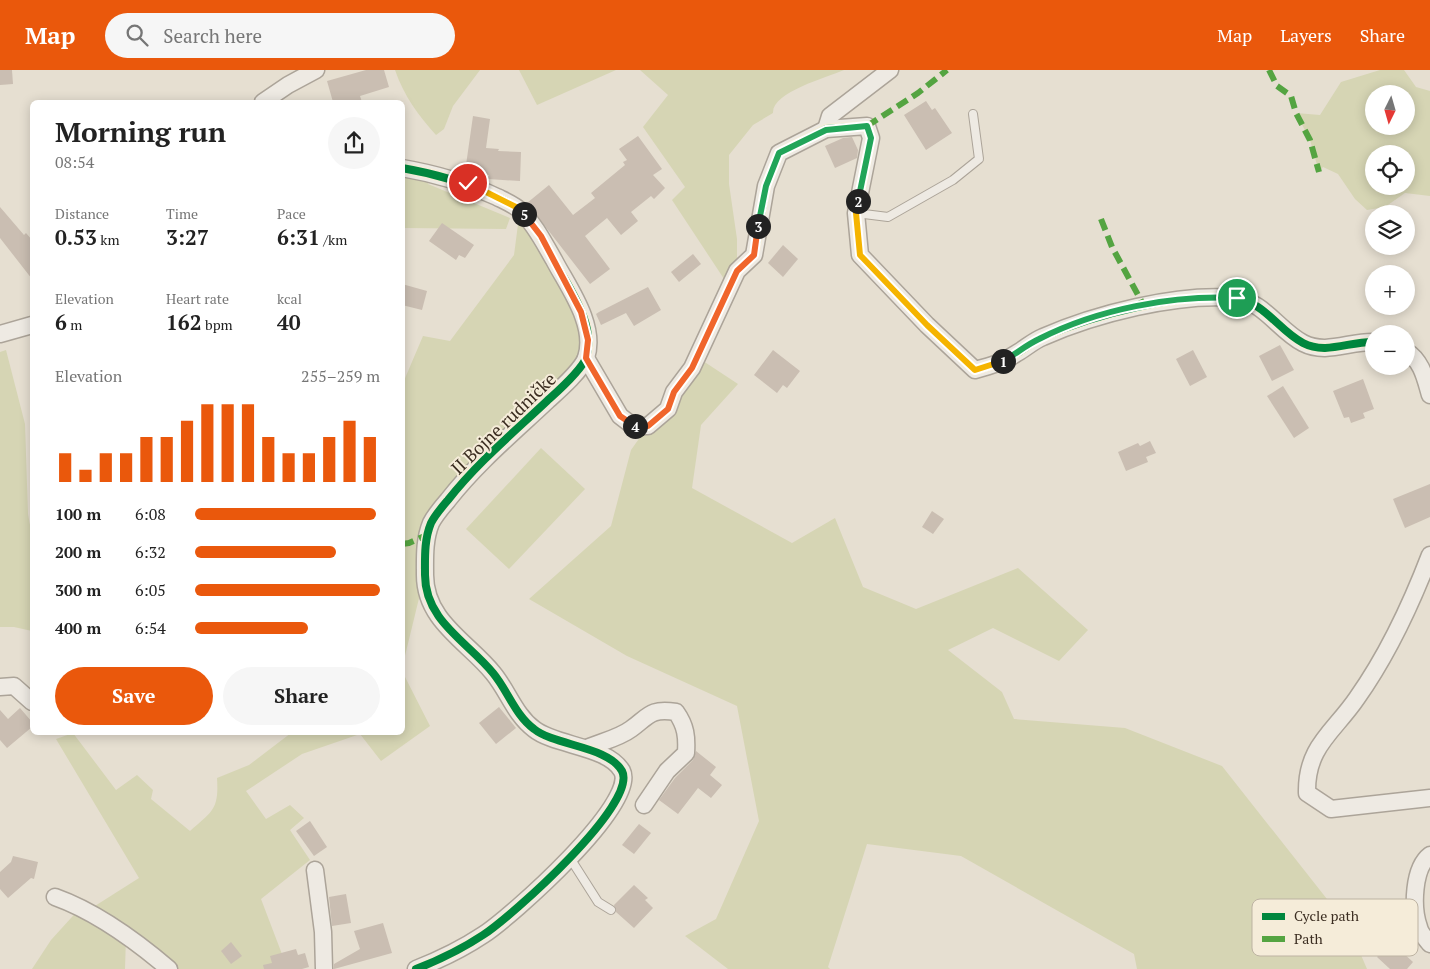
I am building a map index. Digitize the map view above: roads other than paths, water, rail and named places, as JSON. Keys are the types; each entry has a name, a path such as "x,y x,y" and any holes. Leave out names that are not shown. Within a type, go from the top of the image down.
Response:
{"street":[{"path":"266,100 288,85 316,70"},
{"path":"826,130 830,116 890,70"},
{"path":"405,169 468,183 520,209 541,236 581,312 588,340 586,358 620,416 633,426 648,426 668,409 674,392 692,368 737,271 754,255 766,186 779,153 826,130 867,126 871,138 856,213 860,255 927,325 975,370 994,365 1017,354 1037,340 1090,318 1144,306 1211,297 1237,298 1258,305 1269,317 1302,343 1319,348 1365,343"},
{"path":"0,334 30,326"},
{"path":"1415,356 1425,375 1430,395"},
{"name":"II Bojne rudničke","path":"416,969 454,952 500,924 570,858 602,822 618,800 624,784 624,775 618,764 587,748 535,731 518,713 495,674 444,625 432,603 425,581 427,535 431,522 441,508 456,488 502,441 570,380 586,358"},
{"path":"1430,555 1392,637 1357,699 1323,738 1307,774 1307,793 1331,809 1430,798"},
{"path":"0,687 14,686 30,700"},
{"path":"587,748 630,730 644,716 666,710 676,712 683,722 687,736 686,753 667,771 644,805"},
{"path":"1416,899 1416,887 1423,860 1430,855"},
{"path":"314,870 323,932 324,969"},
{"path":"55,897 81,908 108,923 169,969"},
{"path":"1418,922 1419,929 1430,944"}],"lane":[{"path":"856,213 888,217 952,180 979,159 972,114"},
{"path":"570,858 598,902 610,910"}]}
